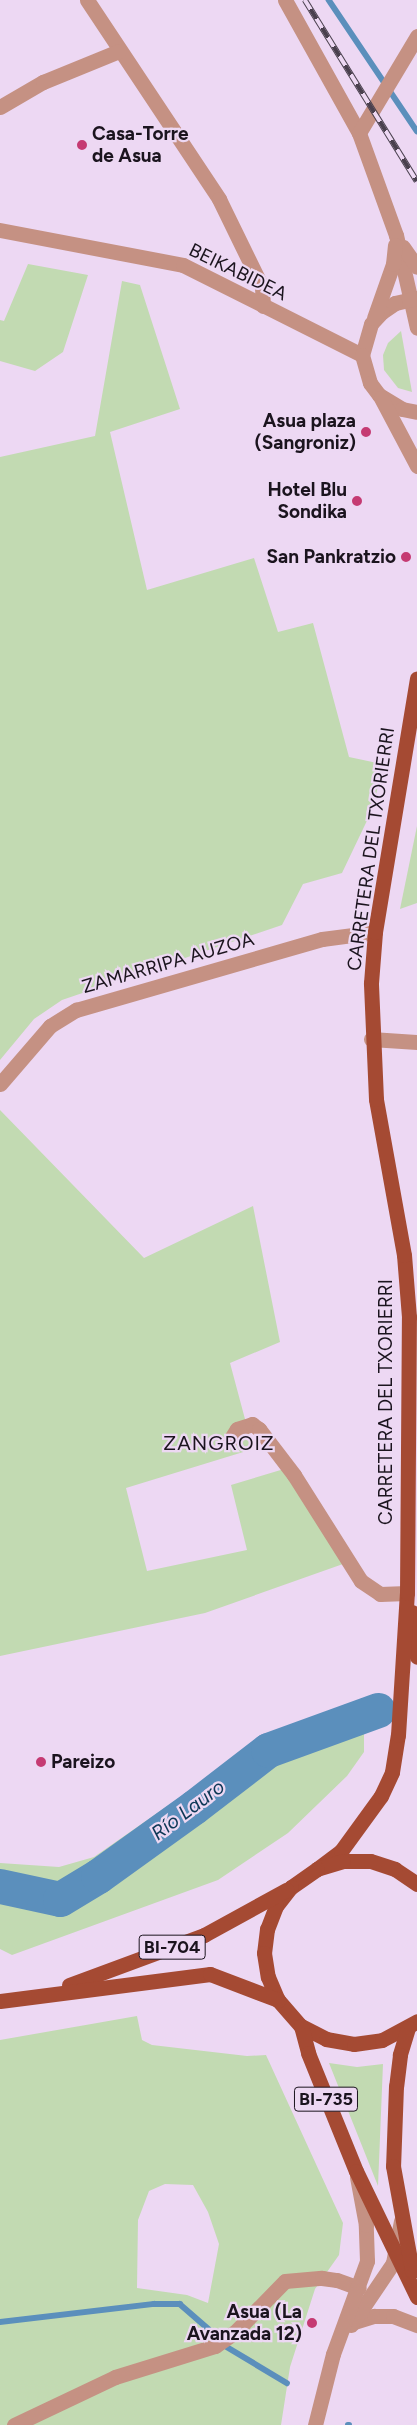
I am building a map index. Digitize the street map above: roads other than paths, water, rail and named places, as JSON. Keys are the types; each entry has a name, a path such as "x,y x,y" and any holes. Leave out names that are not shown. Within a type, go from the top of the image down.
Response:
{"main road":[{"name":"CARRETERA DEL TXORIERRI","path":"407,1593 409,1317 404,1256 376,1099 371,1039 375,932 417,678"},
{"name":"BI-735","path":"407,1593 415,1624 417,1657"},
{"name":"BI-735","path":"407,1593 398,1736 392,1772 381,1796 341,1851 291,1887 276,1906 267,1929 264,1953 268,1977 278,2000 301,2026 326,2039 354,2044 382,2040 412,2024"},
{"name":"BI-735","path":"317,1869 343,1861 370,1862 395,1869 417,1884"},
{"name":"BI-704","path":"47,1993 204,1935 291,1887"},
{"name":"BI-704","path":"0,2001 47,1993 210,1974 278,2000"},
{"name":"BI-735","path":"412,2024 400,2055 393,2123 393,2166 401,2221 417,2291"},
{"name":"BI-735","path":"301,2026 308,2053 356,2171 417,2297"}],"street":[{"path":"285,0 360,133 396,235 414,298 417,328"},
{"path":"91,2 119,51 219,199 262,287 264,306"},
{"path":"360,133 417,36"},
{"path":"0,107 43,82 119,51"},
{"name":"BEIKABIDEA","path":"0,230 183,265 362,355"},
{"path":"396,235 417,267"},
{"path":"396,235 393,264 362,355 370,383 379,395 417,466"},
{"path":"371,324 389,307 414,298"},
{"path":"379,395 402,409 417,412"},
{"name":"ZAMARRIPA AUZOA","path":"0,1084 50,1026 76,1010 322,939 375,932"},
{"path":"371,1039 417,1042"},
{"path":"230,1440 237,1429 252,1424 259,1429 294,1475 362,1581 380,1594 407,1593"},
{"path":"315,2425 333,2354 359,2288 367,2261 366,2225 356,2171"},
{"path":"342,2333 354,2322 387,2274 396,2253 401,2221"},
{"path":"14,2425 115,2377 214,2346 236,2332 285,2282 330,2279 359,2288"},
{"path":"354,2322 374,2316 394,2316 417,2325"}],"waterway":[{"path":"329,0 417,131"},
{"name":"Río Lauro","path":"0,1886 60,1899 98,1876 194,1807 268,1750 378,1710"},
{"path":"0,2322 154,2304 180,2304 209,2329"},
{"path":"227,2347 287,2383"}],"railway":[{"path":"305,0 417,181"}],"place":[{"name":"Casa-Torre de Asua","path":"82,145"},
{"name":"Asua plaza (Sangroniz)","path":"366,432"},
{"name":"Hotel Blu Sondika","path":"357,501"},
{"name":"San Pankratzio","path":"406,557"},
{"name":"Pareizo","path":"41,1762"},
{"name":"Asua (La Avanzada 12)","path":"312,2323"}],"district":[{"name":"ZANGROIZ","path":"219,1443"}]}
